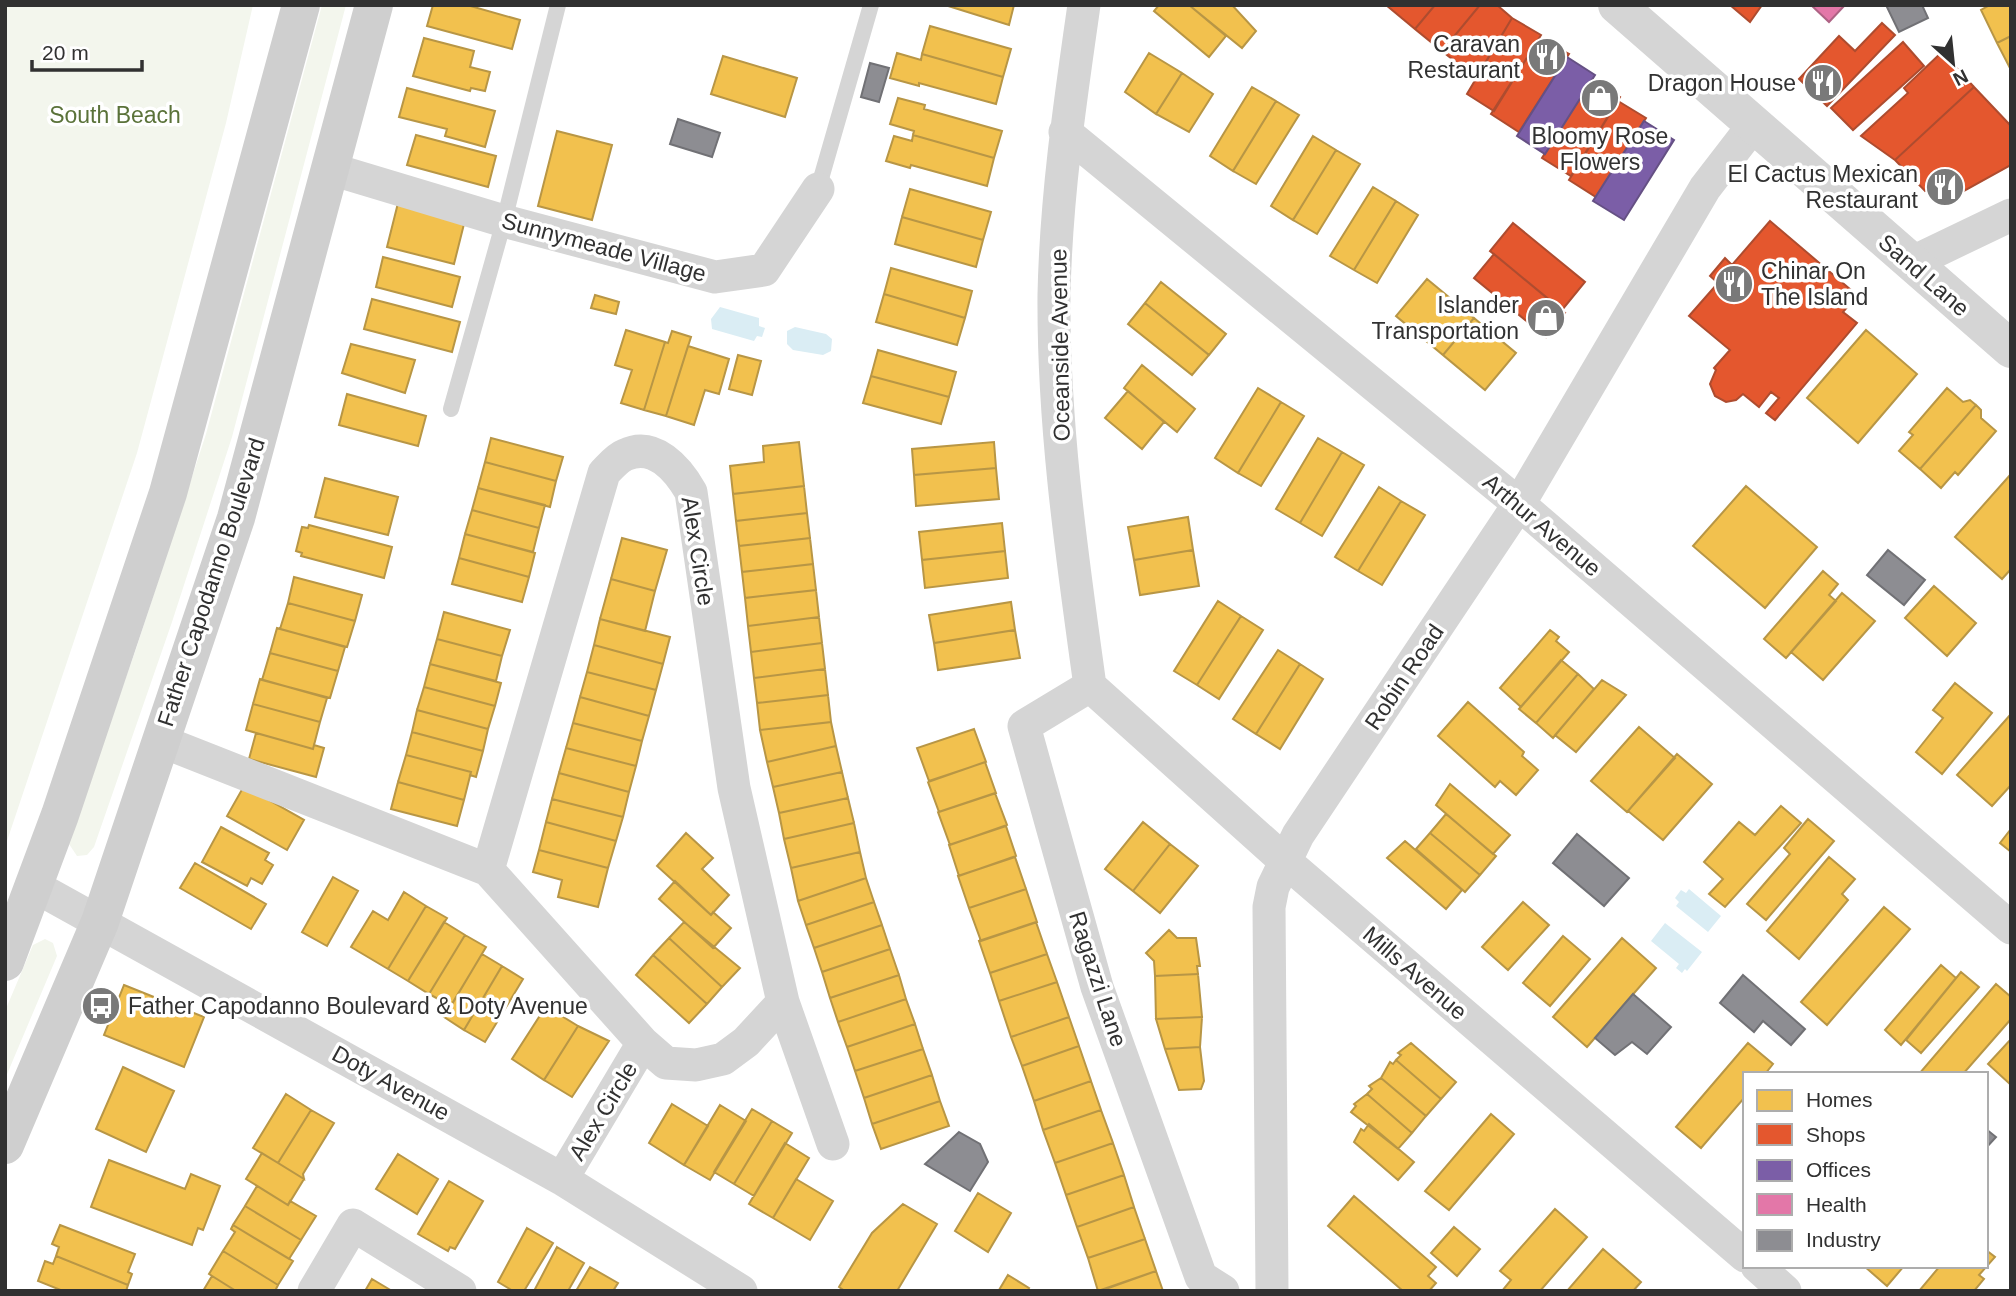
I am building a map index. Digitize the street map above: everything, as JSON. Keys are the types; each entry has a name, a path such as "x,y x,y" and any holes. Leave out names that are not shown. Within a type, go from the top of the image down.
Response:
{"main road":[{"path":"5,962 34,886 172,481 301,5"},
{"name":"Father Capodanno Boulevard","path":"5,1145 100,922 236,518 374,5"}],"street":[{"name":"Oceanside Avenue","path":"1084,5 1065,132 1054,296 1066,520 1090,686"},
{"name":"Sand Lane","path":"1617,5 1752,127 2011,349"},
{"name":"Robin Road","path":"1272,1291 1269,907 1285,861 1298,835 1519,504 1705,188 1752,127"},
{"name":"Arthur Avenue","path":"1065,132 1519,504 2011,928"},
{"name":"Sunnymeade Village","path":"331,169 503,221 715,278 764,270 818,189"},
{"path":"1911,263 2011,215"},
{"name":"Alex Circle","path":"488,870 604,473 624,455 645,451 666,460 680,474 691,492 734,788 783,1002 833,1144"},
{"name":"Mills Avenue","path":"1090,686 1285,861 1743,1254"},
{"name":"Ragazzi Lane","path":"1090,686 1024,726 1097,987 1201,1277 1223,1291"},
{"name":"Alex Circle","path":"161,741 488,870 643,1043 666,1063 696,1065 723,1059 746,1042 783,1002"},
{"name":"Doty Avenue","path":"34,886 562,1179 741,1291"},
{"name":"Alex Circle","path":"562,1179 643,1043"},
{"path":"314,1291 353,1225 460,1291"},
{"path":"1759,1268 1785,1291"}],"lane":[{"path":"451,409 503,221 558,5"},
{"name":"Sunnymeade Village","path":"818,189 871,5"}],"green space":[{"name":"South Beach","path":"5,5 253,5 226,123 137,453 5,847"},
{"path":"322,5 346,5 232,437 172,622 94,847 87,855 77,856 69,844 71,835 136,649 206,434"},
{"path":"45,939 53,943 57,956 5,1079 5,1011 33,945"}],"shaded area":[{"path":"720,307 759,318 759,326 765,328 762,337 757,336 754,341 712,329 711,319"},
{"path":"795,327 826,334 832,339 831,351 823,355 793,350 787,344 787,331"},
{"path":"1689,889 1721,916 1708,932 1676,906 1679,902 1675,898 1681,890 1686,893"},
{"path":"1665,923 1702,952 1687,971 1685,969 1682,973 1676,968 1679,964 1651,941"}],"building: Homes":[{"path":"433,5 467,5 520,20 512,49 427,26"},
{"path":"945,5 1014,5 1009,25"},
{"path":"1159,5 1189,5 1226,36 1209,57 1154,11"},
{"path":"1189,5 1232,5 1256,31 1242,48"},
{"path":"1990,5 2011,5 2011,36 1997,43 1981,10"},
{"path":"930,26 1011,49 1003,77 922,54"},
{"path":"2011,36 2011,70 1997,43"},
{"path":"424,38 474,51 470,67 490,72 485,91 471,88 470,91 413,76"},
{"path":"897,53 921,60 922,54 1003,77 996,104 890,78"},
{"path":"1149,53 1182,73 1156,114 1125,92"},
{"path":"723,56 797,78 785,117 711,94"},
{"path":"1182,73 1213,94 1189,132 1156,114"},
{"path":"1252,87 1276,101 1233,171 1210,156"},
{"path":"407,88 495,111 485,147 445,136 447,129 399,117"},
{"path":"898,98 925,105 924,109 1002,131 994,158 913,135 914,131 890,124"},
{"path":"1276,101 1299,115 1256,184 1233,171"},
{"path":"557,131 612,145 592,220 538,206"},
{"path":"416,135 496,156 488,187 407,165"},
{"path":"913,135 994,158 987,186 911,165 910,168 886,161 894,136 912,141"},
{"path":"1313,136 1336,150 1293,220 1271,206"},
{"path":"1336,150 1360,164 1317,234 1293,220"},
{"path":"1373,187 1396,201 1354,270 1330,256"},
{"path":"910,189 991,212 983,240 902,217"},
{"path":"1396,201 1418,215 1377,283 1354,270"},
{"path":"398,203 465,220 454,264 387,247"},
{"path":"902,217 983,240 976,267 895,244"},
{"path":"383,257 460,277 452,307 376,287"},
{"path":"891,268 972,291 965,318 884,294"},
{"path":"1427,279 1474,318 1443,355 1396,316"},
{"path":"1161,282 1226,334 1209,355 1145,303"},
{"path":"884,294 965,318 957,345 876,322"},
{"path":"595,295 619,302 616,314 591,308"},
{"path":"372,299 460,322 452,352 364,329"},
{"path":"1145,303 1209,355 1192,375 1128,324"},
{"path":"1474,318 1516,353 1485,390 1443,355"},
{"path":"626,330 665,342 644,410 621,403 632,370 615,365"},
{"path":"1866,330 1917,374 1858,443 1807,398"},
{"path":"672,331 691,337 666,416 644,410 665,342 668,343"},
{"path":"351,344 415,360 405,393 342,373"},
{"path":"688,346 729,359 719,394 705,390 694,425 666,416"},
{"path":"878,350 956,372 949,397 871,376"},
{"path":"738,355 761,361 752,395 729,389"},
{"path":"1142,365 1195,409 1177,432 1124,388"},
{"path":"871,376 949,397 941,424 863,403"},
{"path":"1258,388 1281,402 1238,473 1215,458"},
{"path":"1947,388 1963,402 1970,400 1976,405 1920,469 1899,451 1913,435 1909,432"},
{"path":"1128,391 1164,422 1142,449 1105,418"},
{"path":"347,394 426,416 418,446 339,425"},
{"path":"1281,402 1304,416 1261,486 1238,473"},
{"path":"1976,405 1981,410 1981,418 1996,431 1958,475 1955,472 1941,488 1920,469"},
{"path":"491,438 563,457 556,481 485,462"},
{"path":"1318,438 1342,452 1300,523 1276,509"},
{"path":"799,442 804,486 733,494 730,466 764,462 763,446"},
{"path":"994,442 996,468 914,475 912,449"},
{"path":"1342,452 1364,465 1322,536 1300,523"},
{"path":"485,462 556,481 550,507 478,488"},
{"path":"996,468 999,499 916,506 914,475"},
{"path":"2011,474 2011,569 2002,579 1955,537"},
{"path":"325,478 398,497 388,535 315,517"},
{"path":"804,486 807,513 736,521 733,494"},
{"path":"1746,486 1817,547 1765,608 1693,546"},
{"path":"1379,487 1401,501 1358,571 1335,557"},
{"path":"478,488 545,505 539,528 472,510"},
{"path":"1401,501 1425,515 1382,585 1358,571"},
{"path":"472,510 539,528 533,552 465,534"},
{"path":"807,513 810,538 739,546 736,521"},
{"path":"1188,517 1193,550 1134,560 1128,527"},
{"path":"1002,523 1005,551 922,560 919,532"},
{"path":"309,525 392,547 384,578 301,556 302,553 296,551 302,527 308,528"},
{"path":"465,534 535,553 529,577 459,558"},
{"path":"622,538 667,550 655,591 611,579"},
{"path":"810,538 813,564 742,572 739,546"},
{"path":"1193,550 1199,586 1140,595 1134,560"},
{"path":"1005,551 1008,578 925,588 922,560"},
{"path":"459,558 529,577 522,602 452,584"},
{"path":"813,564 816,590 745,598 742,572"},
{"path":"1823,571 1838,584 1829,595 1836,601 1786,658 1764,639"},
{"path":"294,577 362,595 355,621 288,603"},
{"path":"611,579 655,591 645,631 600,619"},
{"path":"1934,586 1976,623 1947,656 1905,618"},
{"path":"816,590 819,617 748,626 745,598"},
{"path":"1842,593 1875,621 1823,680 1791,652"},
{"path":"1218,601 1241,616 1197,685 1174,671"},
{"path":"1011,602 1015,630 934,643 929,615"},
{"path":"288,603 355,621 347,647 280,629"},
{"path":"444,612 510,630 502,656 437,639"},
{"path":"1241,616 1263,630 1219,699 1197,685"},
{"path":"819,617 822,643 751,652 748,626"},
{"path":"600,619 670,637 663,664 594,645"},
{"path":"277,628 345,647 338,671 270,653"},
{"path":"1015,630 1020,658 938,670 934,643"},
{"path":"1550,630 1559,637 1556,641 1569,652 1521,707 1500,688"},
{"path":"437,639 502,656 496,681 430,664"},
{"path":"822,643 825,669 754,678 751,652"},
{"path":"594,645 663,664 656,690 587,672"},
{"path":"1278,650 1300,664 1256,734 1233,719"},
{"path":"270,653 338,671 330,698 262,680"},
{"path":"1561,660 1578,674 1536,723 1519,709"},
{"path":"430,664 501,683 495,706 424,687"},
{"path":"1300,664 1323,679 1280,749 1256,734"},
{"path":"825,669 828,695 757,703 754,678"},
{"path":"587,672 656,690 649,716 580,697"},
{"path":"1578,674 1594,689 1553,738 1536,723"},
{"path":"260,679 327,698 320,722 253,704"},
{"path":"1602,680 1626,695 1576,752 1555,735"},
{"path":"1955,683 1992,713 1942,774 1916,752 1943,718 1933,710"},
{"path":"424,687 495,706 488,729 417,710"},
{"path":"828,695 831,722 760,730 757,703"},
{"path":"580,697 649,716 642,741 573,723"},
{"path":"1468,702 1524,752 1522,756 1538,770 1516,795 1500,781 1495,787 1438,736"},
{"path":"253,704 320,722 313,749 246,730"},
{"path":"417,710 488,729 483,751 412,732"},
{"path":"2011,714 2011,785 1992,806 1957,775"},
{"path":"831,722 836,746 767,762 760,730"},
{"path":"573,723 642,741 636,766 566,748"},
{"path":"1639,727 1675,758 1627,812 1591,781"},
{"path":"974,729 986,762 929,781 917,748"},
{"path":"412,732 483,751 476,777 470,775 471,772 406,755"},
{"path":"256,733 313,749 314,745 324,748 316,777 249,759"},
{"path":"836,746 842,772 773,787 767,762"},
{"path":"566,748 636,766 629,792 559,773"},
{"path":"1677,754 1712,784 1663,840 1628,811"},
{"path":"406,755 471,772 464,800 398,782"},
{"path":"985,762 996,793 939,812 928,782"},
{"path":"842,772 848,798 779,813 773,787"},
{"path":"559,773 629,792 623,817 552,799"},
{"path":"398,782 464,800 457,826 391,809"},
{"path":"1450,784 1510,835 1493,854 1436,805"},
{"path":"244,786 304,820 287,850 227,816"},
{"path":"995,793 1007,825 950,845 938,812"},
{"path":"848,798 854,823 784,839 779,813"},
{"path":"552,799 623,817 616,841 546,822"},
{"path":"1781,806 1801,823 1725,907 1709,894 1723,879 1704,862 1739,822 1755,835"},
{"path":"1446,814 1496,856 1480,875 1430,833"},
{"path":"1808,819 1834,841 1766,920 1747,904 1790,854 1784,848"},
{"path":"546,822 616,841 608,868 539,850"},
{"path":"1143,822 1170,844 1133,891 1105,869"},
{"path":"854,823 860,852 791,868 784,839"},
{"path":"1006,826 1016,856 959,876 949,845"},
{"path":"221,827 269,853 265,860 273,865 262,884 251,878 247,886 202,862"},
{"path":"2011,829 2011,852 2000,843"},
{"path":"686,833 713,858 702,869 729,895 711,915 657,866"},
{"path":"1430,833 1480,875 1465,892 1416,849"},
{"path":"1405,841 1462,890 1446,909 1387,858"},
{"path":"1170,844 1198,866 1160,913 1133,891"},
{"path":"539,850 608,868 598,907 558,897 562,880 533,872"},
{"path":"860,852 866,878 798,901 791,868"},
{"path":"1015,857 1026,889 969,908 958,876"},
{"path":"1829,857 1855,879 1842,894 1848,900 1799,959 1767,931"},
{"path":"195,863 266,904 251,929 180,888"},
{"path":"333,877 358,891 327,946 302,932"},
{"path":"866,878 874,902 806,925 798,901"},
{"path":"675,881 711,915 713,912 731,928 713,948 659,899"},
{"path":"1026,889 1037,922 981,941 969,908"},
{"path":"404,892 426,906 388,969 351,947 373,911 388,920"},
{"path":"874,902 882,925 814,948 806,925"},
{"path":"1523,902 1549,925 1508,970 1482,947"},
{"path":"426,906 447,918 408,981 388,969"},
{"path":"1884,907 1910,929 1827,1025 1801,1002"},
{"path":"444,922 465,935 429,994 408,981"},
{"path":"684,922 740,968 722,987 669,938"},
{"path":"1036,922 1047,954 990,973 979,941"},
{"path":"882,925 890,949 822,972 814,948"},
{"path":"1169,930 1177,938 1196,938 1200,966 1197,966 1198,974 1155,976 1154,961 1146,953"},
{"path":"465,935 486,947 451,1006 429,994"},
{"path":"1563,936 1590,959 1550,1006 1523,983"},
{"path":"669,938 722,987 707,1004 653,955"},
{"path":"1622,938 1656,968 1587,1047 1553,1017"},
{"path":"890,949 899,975 830,998 822,972"},
{"path":"482,954 502,966 464,1030 444,1017"},
{"path":"1047,954 1057,982 999,1001 990,973"},
{"path":"653,955 707,1004 689,1023 636,975"},
{"path":"1941,965 1956,978 1901,1045 1885,1030"},
{"path":"502,966 523,979 485,1042 464,1030"},
{"path":"1961,972 1979,987 1921,1053 1906,1040"},
{"path":"1198,974 1202,1017 1156,1019 1155,976"},
{"path":"899,975 906,999 838,1022 830,998"},
{"path":"1057,982 1069,1017 1011,1037 999,1001"},
{"path":"1996,984 2011,997 2011,1019 1965,1072 1921,1072"},
{"path":"124,985 204,1017 184,1067 104,1035"},
{"path":"906,999 915,1024 847,1047 838,1022"},
{"path":"548,1003 562,1012 560,1015 578,1026 544,1080 512,1059"},
{"path":"1069,1017 1079,1046 1022,1066 1011,1037"},
{"path":"1202,1017 1200,1047 1165,1049 1156,1019"},
{"path":"915,1024 923,1049 855,1071 847,1047"},
{"path":"578,1026 609,1041 572,1097 544,1080"},
{"path":"2011,1039 2011,1085 1988,1064"},
{"path":"1411,1043 1456,1082 1441,1099 1396,1060 1401,1055 1398,1053"},
{"path":"1748,1043 1773,1064 1767,1072 1743,1072 1743,1099 1701,1148 1676,1127"},
{"path":"1079,1046 1091,1081 1034,1101 1022,1066"},
{"path":"1200,1047 1204,1081 1201,1089 1179,1090 1165,1049"},
{"path":"923,1049 932,1075 864,1098 855,1071"},
{"path":"1396,1060 1441,1099 1426,1116 1381,1078 1390,1062 1393,1064"},
{"path":"123,1067 174,1091 146,1152 96,1129"},
{"path":"932,1075 940,1101 872,1124 864,1098"},
{"path":"1381,1078 1426,1116 1412,1133 1367,1094 1372,1089 1369,1086"},
{"path":"1091,1081 1101,1110 1043,1130 1034,1101"},
{"path":"286,1094 311,1110 278,1163 253,1148"},
{"path":"1367,1094 1412,1133 1398,1149 1351,1112 1356,1106 1354,1104"},
{"path":"940,1101 949,1126 881,1149 872,1124"},
{"path":"672,1104 708,1126 684,1165 649,1143"},
{"path":"720,1105 746,1121 710,1180 684,1165"},
{"path":"752,1109 772,1121 734,1184 714,1172"},
{"path":"311,1110 334,1123 303,1174 304,1179 278,1163"},
{"path":"1101,1110 1113,1143 1055,1163 1043,1130"},
{"path":"1491,1114 1514,1134 1449,1210 1425,1191"},
{"path":"772,1121 792,1133 754,1196 734,1184"},
{"path":"1369,1124 1414,1162 1398,1180 1354,1142 1361,1129 1364,1131"},
{"path":"785,1143 809,1158 773,1218 749,1204"},
{"path":"1113,1143 1124,1175 1066,1195 1055,1163"},
{"path":"262,1153 304,1179 288,1205 246,1179"},
{"path":"398,1154 438,1179 417,1214 376,1189"},
{"path":"109,1160 185,1189 191,1174 220,1186 203,1230 198,1228 192,1245 91,1207"},
{"path":"1124,1175 1134,1207 1077,1227 1066,1195"},
{"path":"796,1179 833,1201 810,1240 773,1218"},
{"path":"449,1181 483,1201 455,1249 450,1247 448,1251 418,1234"},
{"path":"257,1186 288,1205 290,1201 316,1216 301,1240 245,1206"},
{"path":"978,1193 1011,1213 988,1252 955,1231"},
{"path":"1354,1196 1436,1267 1428,1276 1436,1283 1429,1291 1403,1291 1328,1226"},
{"path":"903,1204 937,1224 897,1291 845,1291 839,1287 872,1233"},
{"path":"245,1206 301,1240 289,1259 233,1225"},
{"path":"1134,1207 1145,1239 1088,1258 1077,1227"},
{"path":"1555,1209 1587,1237 1540,1291 1502,1291 1511,1280 1500,1271"},
{"path":"60,1225 135,1254 128,1272 132,1274 128,1285 56,1256 59,1247 52,1244"},
{"path":"233,1225 293,1261 278,1285 223,1251 235,1232 231,1229"},
{"path":"1454,1227 1480,1249 1457,1276 1431,1253"},
{"path":"527,1228 553,1243 524,1291 513,1291 498,1282"},
{"path":"1145,1239 1156,1271 1098,1291 1088,1258"},
{"path":"557,1247 584,1263 568,1291 534,1291"},
{"path":"1603,1249 1641,1282 1633,1291 1567,1291"},
{"path":"223,1251 278,1285 275,1291 236,1291 209,1274"},
{"path":"1988,1252 1995,1257 1988,1265"},
{"path":"56,1256 128,1285 126,1291 63,1291 38,1281 45,1261 53,1264"},
{"path":"590,1267 618,1283 613,1291 576,1291"},
{"path":"1866,1268 1902,1268 1887,1286"},
{"path":"1938,1268 1985,1268 1979,1275 1984,1279 1974,1291 1919,1291"},
{"path":"1156,1271 1163,1291 1100,1291"},
{"path":"1008,1275 1029,1288 1027,1291 994,1291 999,1290"},
{"path":"212,1276 236,1291 203,1291"},
{"path":"372,1279 392,1291 365,1291"}],"building: Shops":[{"path":"1386,5 1435,5 1415,29"},
{"path":"1435,5 1480,5 1442,51 1415,29"},
{"path":"1480,5 1497,5 1512,18 1476,78 1442,51"},
{"path":"1730,5 1762,5 1750,22"},
{"path":"1512,18 1541,35 1494,111 1467,94"},
{"path":"1882,23 1895,35 1827,106 1799,79 1839,36 1855,51"},
{"path":"1539,39 1569,54 1519,132 1491,114"},
{"path":"1903,42 1924,66 1853,130 1831,108"},
{"path":"1942,52 1974,87 1895,160 1861,136 1908,93 1904,88"},
{"path":"1592,79 1620,97 1571,176 1542,158"},
{"path":"1974,87 2011,126 2011,165 1944,202 1930,187 1925,191 1895,160"},
{"path":"1618,101 1646,118 1596,197 1569,180"},
{"path":"1770,221 1857,295 1843,312 1857,323 1775,420 1766,413 1779,398 1771,392 1759,407 1743,394 1736,400 1726,402 1715,396 1710,384 1716,370 1714,368 1730,350 1689,316 1718,283 1710,276 1725,258 1732,265"},
{"path":"1513,223 1585,282 1562,310 1490,251"},
{"path":"1494,254 1565,313 1546,337 1474,278"}],"building: Offices":[{"path":"1567,57 1595,75 1545,154 1517,136"},
{"path":"1644,121 1674,140 1624,220 1593,201"}],"building: Health":[{"path":"1811,5 1845,5 1829,22"}],"building: Industry":[{"path":"1886,5 1922,5 1928,18 1899,32"},
{"path":"870,63 889,68 879,102 861,97"},
{"path":"678,119 720,133 712,157 670,144"},
{"path":"1888,550 1925,580 1904,605 1867,575"},
{"path":"1577,834 1629,878 1604,906 1553,863"},
{"path":"1743,975 1805,1029 1791,1045 1763,1021 1754,1032 1720,1003"},
{"path":"1633,994 1671,1027 1647,1054 1632,1042 1615,1055 1595,1038"},
{"path":"1988,1131 1996,1137 1988,1146"},
{"path":"959,1132 980,1144 988,1162 970,1191 925,1164"}],"place":[{"name":"Caravan Restaurant","path":"1547,57"},
{"name":"Dragon House","path":"1823,83"},
{"name":"Bloomy Rose Flowers","path":"1600,98"},
{"name":"El Cactus Mexican Restaurant","path":"1945,187"},
{"name":"Chinar On The Island","path":"1734,284"},
{"name":"Islander Transportation","path":"1546,318"},
{"name":"Father Capodanno Boulevard & Doty Avenue","path":"101,1006"}]}
